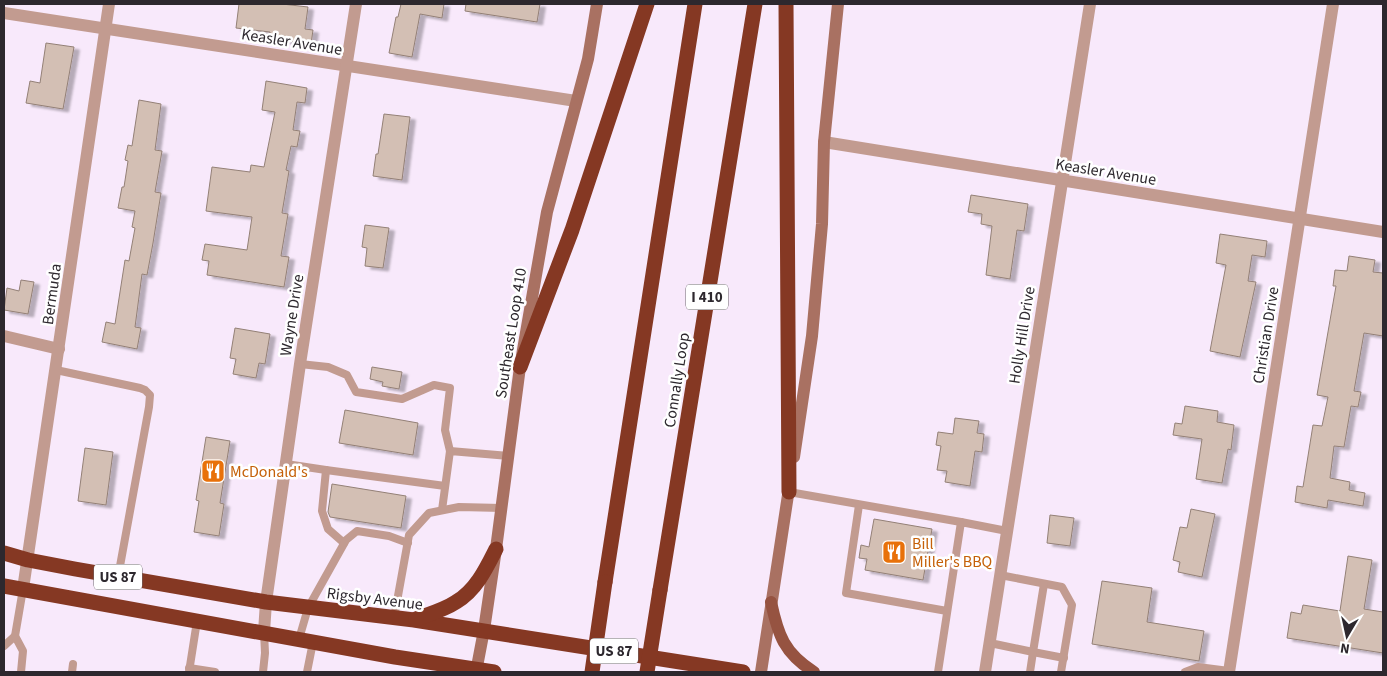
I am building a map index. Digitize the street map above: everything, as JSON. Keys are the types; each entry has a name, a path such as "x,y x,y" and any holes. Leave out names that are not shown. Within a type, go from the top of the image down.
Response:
{"highway":[{"path":"520,367 572,230 647,4"},
{"path":"592,672 695,4"},
{"name":"Connally Loop","path":"647,672 754,4"},
{"path":"786,4 789,492"},
{"path":"414,620 456,602 470,591 481,577 496,550"},
{"name":"Rigsby Avenue","path":"4,552 28,560 266,602 484,630 743,672"},
{"name":"US 87","path":"4,586 395,657 476,671 494,672"},
{"path":"395,657 416,672"}],"main road":[{"name":"Southeast Loop 410","path":"476,671 496,550 520,367 547,212 588,59 597,4"},
{"path":"761,672 770,602 789,492 812,336 822,224 824,142 838,4"},
{"path":"770,602 776,629 783,642 792,656 814,672"}],"street":[{"name":"Bermuda","path":"23,590 110,4"},
{"name":"Wayne Drive","path":"264,632 266,602 300,364 356,4"},
{"name":"Holly Hill Drive","path":"985,672 1090,4"},
{"name":"Christian Drive","path":"1229,672 1333,4"},
{"name":"Keasler Avenue","path":"4,12 576,101"},
{"name":"Keasler Avenue","path":"824,142 1383,232"},
{"path":"4,336 59,349"}],"lane":[{"path":"300,364 328,367 347,375 356,392 385,397 402,399 434,385 450,388 445,430 450,451 442,510"},
{"path":"56,370 140,388 145,390 150,396 148,417 118,576"},
{"path":"450,451 509,456"},
{"path":"286,464 445,486"},
{"path":"326,470 322,511 328,529 344,543"},
{"path":"789,492 1007,531"},
{"path":"860,505 846,593 947,611"},
{"path":"394,618 409,535 429,513 458,507 502,508"},
{"path":"938,672 961,522"},
{"path":"307,672 308,608 346,540 357,531 389,536 408,543"},
{"path":"1000,575 1062,587 1072,605 1062,672"},
{"path":"1030,672 1044,584"},
{"path":"4,646 15,636 23,590"},
{"path":"197,621 189,670 215,672"},
{"path":"264,632 264,672"},
{"path":"15,636 24,652 21,672"},
{"path":"990,644 1064,658"},
{"path":"1185,672 1198,667 1229,672"}],"building":[{"path":"239,4 282,4 308,7 305,29 313,30 311,44 270,38 270,32 236,28"},
{"path":"401,4 444,4 442,18 420,14 412,57 389,53 396,17 398,17"},
{"path":"466,4 540,4 537,22 465,11"},
{"path":"46,43 74,47 63,109 26,103 30,81 40,83"},
{"path":"266,81 307,88 305,103 297,102 293,130 300,131 297,147 291,146 286,170 289,171 282,213 288,214 281,256 289,257 284,287 207,275 209,261 202,260 205,244 247,250 252,217 206,211 212,167 250,172 251,165 264,167 275,112 262,110"},
{"path":"139,100 161,104 155,150 162,151 155,192 161,193 147,275 142,274 135,327 141,328 137,349 102,342 106,322 115,324 125,260 129,261 135,228 132,227 135,211 118,208 128,161 125,160 128,145 132,146"},
{"path":"384,114 410,117 402,180 373,176"},
{"path":"971,195 1028,204 1024,231 1017,230 1010,279 986,275 992,226 981,224 982,214 968,212"},
{"path":"365,225 389,228 383,268 365,266 367,248 362,247"},
{"path":"1220,234 1267,241 1265,257 1252,255 1248,281 1256,282 1240,357 1210,351 1226,265 1216,263"},
{"path":"1349,256 1375,260 1373,272 1383,273 1383,336 1364,333 1354,391 1361,392 1358,407 1351,406 1344,447 1334,446 1330,478 1350,482 1349,490 1365,493 1363,506 1328,500 1327,508 1295,502 1297,486 1303,487 1313,425 1322,426 1328,397 1317,395 1336,286 1333,286 1335,270 1347,271"},
{"path":"21,280 34,282 28,314 4,310 7,288 19,291"},
{"path":"235,328 270,334 265,364 259,363 256,378 233,374 236,359 230,358"},
{"path":"372,367 402,372 399,389 382,386 383,382 370,379"},
{"path":"1185,406 1218,411 1217,422 1234,425 1231,450 1228,449 1222,483 1196,479 1202,439 1173,435 1175,423 1182,424"},
{"path":"345,410 418,423 413,455 339,443"},
{"path":"955,418 979,421 977,433 984,434 982,452 975,451 970,486 945,482 947,471 937,470 941,446 936,445 938,432 953,434"},
{"name":"McDonald's","path":"206,437 230,441 220,503 224,504 219,536 194,532 199,501 196,500"},
{"path":"85,448 113,452 106,505 78,501"},
{"path":"332,484 406,496 401,528 330,517 328,512"},
{"path":"1191,509 1215,514 1202,577 1178,572 1180,562 1173,560 1180,527 1187,528"},
{"path":"1050,515 1074,518 1070,546 1047,543"},
{"name":"Bill Miller's BBQ","path":"874,519 932,529 923,580 865,570 867,559 859,558 861,545 869,547"},
{"path":"1348,556 1372,560 1364,609 1383,612 1383,653 1287,638 1291,612 1301,614 1303,605 1340,611"},
{"path":"1102,581 1152,588 1147,622 1204,631 1199,661 1092,644"}],"place":[{"name":"McDonald's","path":"213,471"},
{"name":"Bill Miller's BBQ","path":"894,552"}]}
